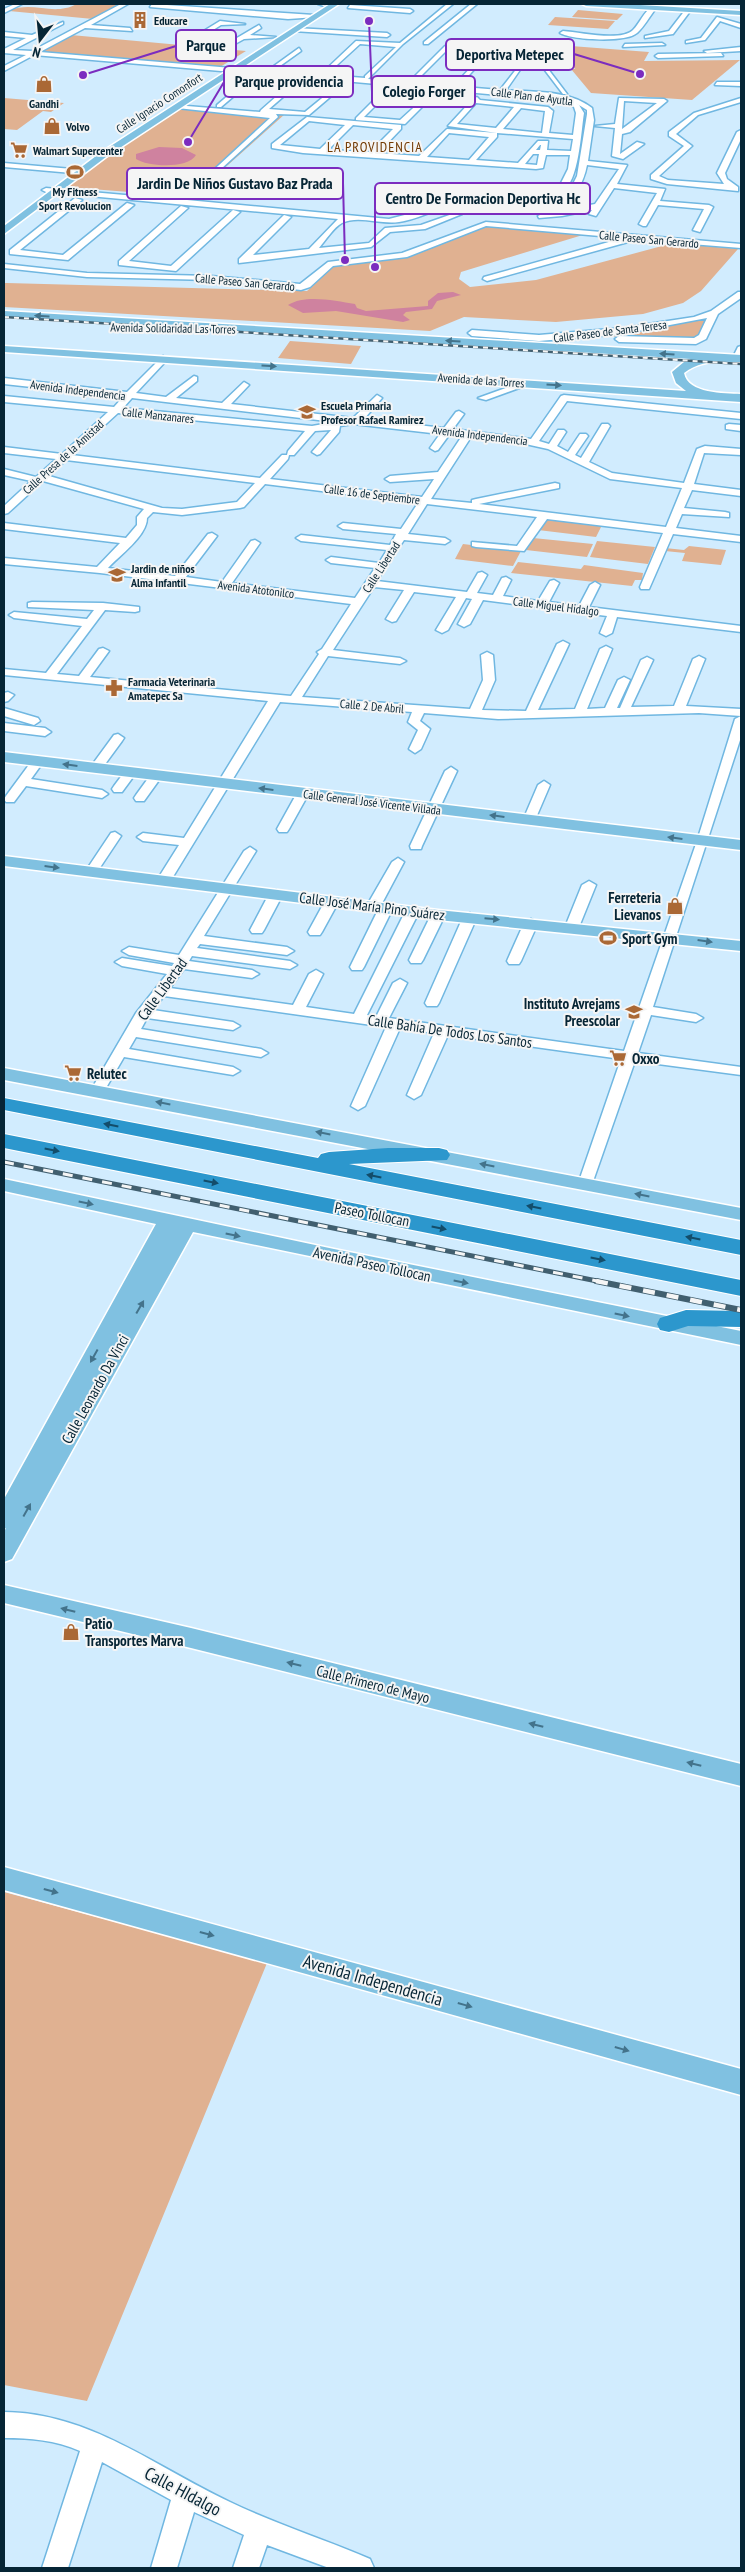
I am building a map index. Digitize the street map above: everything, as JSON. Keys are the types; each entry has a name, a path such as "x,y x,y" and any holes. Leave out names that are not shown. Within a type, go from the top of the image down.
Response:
{"highway":[{"path":"4,1104 741,1248"},
{"name":"Paseo Tollocan","path":"4,1141 741,1288"},
{"path":"296,1161 388,1155 440,1155"},
{"path":"668,1324 686,1318 741,1319"}],"main road":[{"name":"Calle Ignacio Comonfort","path":"4,231 54,189 89,154 225,71 246,62 294,23 323,4"},
{"name":"Calle Ignacio Comonfort","path":"4,222 176,106 266,39 294,23 314,17 335,4"},
{"path":"586,4 740,13"},
{"path":"608,4 740,13"},
{"path":"721,4 740,13"},
{"name":"Avenida Solidaridad Las Torres","path":"4,314 248,328"},
{"name":"Avenida Solidaridad Las Torres","path":"4,324 248,328"},
{"path":"248,328 716,358"},
{"name":"Avenida Solidaridad Las Torres","path":"4,340 173,356 221,363"},
{"name":"Avenida Solidaridad Las Torres","path":"4,349 221,363"},
{"path":"728,397 690,389 678,379 679,370 688,364 716,358 740,356"},
{"name":"Avenida de las Torres","path":"221,363 741,398"},
{"name":"Calle General José Vicente Villada","path":"4,757 741,845"},
{"name":"Calle José María Pino Suárez","path":"4,861 438,915 670,936 741,946"},
{"path":"4,1074 98,1090 741,1214"},
{"name":"Avenida Paseo Tollocan","path":"4,1185 178,1223 741,1338"},
{"name":"Calle Leonardo Da Vinci","path":"4,1520 178,1223"},
{"name":"Calle Leonardo Da Vinci","path":"4,1553 178,1223"},
{"name":"Calle Primero de Mayo","path":"4,1594 191,1638 741,1776"},
{"name":"Avenida Independencia","path":"4,1878 741,2082"}],"street":[{"path":"5,10 19,4"},
{"path":"4,69 125,4"},
{"path":"180,16 201,4"},
{"path":"403,42 450,4"},
{"path":"426,44 474,4"},
{"path":"344,11 352,5 410,12"},
{"path":"151,6 272,16 294,23 387,35"},
{"path":"221,20 241,6"},
{"path":"563,33 614,37 629,35 634,33 653,8"},
{"path":"262,24 281,10"},
{"path":"663,45 647,37 671,33 688,10"},
{"path":"304,16 314,17"},
{"path":"688,42 702,40 721,18 741,26"},
{"path":"7,52 61,23"},
{"path":"244,36 259,26 220,23 188,44 224,47 244,36 266,39"},
{"path":"84,26 130,30"},
{"path":"711,31 719,35"},
{"path":"7,32 34,37"},
{"path":"7,32 20,34"},
{"path":"574,34 576,42 605,44"},
{"path":"329,87 342,79 368,76 401,45 358,42 324,72 342,79"},
{"path":"625,46 672,44"},
{"path":"680,55 741,48"},
{"path":"410,86 444,49 504,52 497,61"},
{"path":"274,73 278,65 299,50"},
{"path":"658,56 723,56 710,51"},
{"name":"Calle Plan de Ayutla","path":"7,52 123,63 274,73 294,80 309,82 524,91 574,105 580,113 570,176 554,199 543,203 517,204"},
{"name":"Calle Plan de Ayutla","path":"7,52 29,55"},
{"path":"435,58 444,58"},
{"path":"410,86 430,87 459,82 482,62 470,60"},
{"path":"246,62 278,65"},
{"path":"520,68 505,87 524,91 566,94"},
{"path":"546,70 566,94"},
{"path":"253,80 219,106 307,114 342,79"},
{"name":"Calle Plan de Ayutla","path":"129,201 184,199 262,208 391,217 411,213 453,199 546,206 561,203 579,181 586,163 587,146 593,126 591,103 584,103 566,94 384,86 342,79 294,80"},
{"path":"263,111 294,80"},
{"path":"284,84 294,80"},
{"path":"718,84 741,84"},
{"path":"384,86 357,118 402,122 430,87"},
{"path":"410,86 430,87"},
{"path":"593,126 620,129 627,130 665,101 622,99 620,129 619,141"},
{"path":"545,135 548,109 475,100 452,126 555,136 574,145"},
{"path":"741,100 696,114 672,134 688,146 654,177 667,182 721,183 741,193"},
{"path":"497,131 520,105"},
{"path":"176,106 276,116 184,199"},
{"path":"372,155 398,127 307,119 275,146 372,155 421,158 520,166 540,167 545,143 542,142 530,153 520,166"},
{"path":"323,151 352,122"},
{"path":"421,158 447,131 494,135 471,162"},
{"path":"724,196 717,190 721,183 721,173 741,132"},
{"path":"530,153 543,154 574,145 587,146"},
{"path":"586,163 624,166 613,186 589,220"},
{"path":"4,165 72,171"},
{"path":"613,186 662,191 644,224"},
{"name":"Calle Plan de Ayutla","path":"54,189 109,195 129,201 262,208"},
{"path":"92,204 109,195"},
{"path":"109,195 107,206 129,201"},
{"path":"79,202 13,252 65,258 129,201"},
{"name":"Calle Plan de Ayutla","path":"274,209 389,221 406,220 462,202 505,203"},
{"path":"656,202 709,207 697,230"},
{"path":"204,214 212,206"},
{"path":"484,212 550,216 599,206"},
{"path":"182,210 204,214 233,214 173,268 122,263 182,210"},
{"path":"246,258 371,245 385,231 422,226 458,214"},
{"path":"331,216 339,221"},
{"path":"248,267 238,266 287,217"},
{"path":"312,251 339,221 356,218"},
{"name":"Calle Paseo San Gerardo","path":"4,266 87,275 211,278 301,287 307,285 331,264 404,255 482,225 741,246"},
{"path":"487,279 634,238"},
{"path":"262,266 273,256"},
{"name":"Calle Paseo de Santa Teresa","path":"472,333 539,338 580,336 678,322 714,313 741,294"},
{"path":"580,336 696,341 703,337 714,313"},
{"name":"Calle Presa de la Amistad","path":"4,511 130,397 163,360"},
{"path":"167,400 194,379"},
{"name":"Avenida Independencia","path":"4,381 130,397 358,420 534,442 550,447 621,479 741,493"},
{"path":"483,398 528,383"},
{"path":"224,406 244,385"},
{"path":"50,403 65,389"},
{"path":"358,420 377,398"},
{"path":"534,442 564,398 741,416"},
{"name":"Calle Manzanares","path":"4,399 312,429 358,420"},
{"path":"435,448 459,414"},
{"path":"317,452 336,430 335,426"},
{"path":"588,465 605,426"},
{"path":"729,427 741,428"},
{"path":"4,472 40,478 152,508 182,512 235,507 244,503 312,429"},
{"path":"550,447 560,432"},
{"name":"Calle Libertad","path":"294,700 326,647 358,602 468,434"},
{"path":"588,465 612,435"},
{"path":"570,456 583,436"},
{"path":"720,441 740,449"},
{"path":"731,466 740,449"},
{"path":"645,587 688,487 701,450 740,449"},
{"name":"Calle 16 de Septiembre","path":"4,450 741,539"},
{"path":"301,486 311,474"},
{"path":"390,479 442,475"},
{"path":"459,505 555,486"},
{"path":"477,507 508,501 574,509"},
{"path":"100,570 139,529 142,517 152,508"},
{"path":"677,510 725,515"},
{"path":"476,544 520,549 544,515"},
{"path":"4,526 126,541"},
{"path":"343,526 445,542"},
{"path":"178,580 212,536"},
{"path":"301,538 393,548"},
{"path":"225,585 255,543"},
{"path":"331,560 381,566"},
{"name":"Avenida Atotonilco","path":"4,561 100,570 358,602"},
{"path":"442,630 470,596 482,575"},
{"path":"496,599 506,580"},
{"name":"Calle Miguel Hidalgo","path":"370,583 741,629"},
{"path":"542,604 554,583"},
{"path":"583,609 595,585"},
{"path":"392,619 411,588"},
{"path":"464,624 470,596"},
{"path":"32,605 103,606 136,609"},
{"path":"49,677 103,606"},
{"path":"606,633 613,613"},
{"path":"14,615 90,623"},
{"path":"530,714 562,644"},
{"path":"326,647 398,656"},
{"path":"578,713 606,649"},
{"path":"82,680 104,651"},
{"path":"474,714 489,680 487,655"},
{"path":"679,709 699,659"},
{"path":"624,711 647,660"},
{"name":"Calle 2 De Abril","path":"4,672 294,700 474,714 578,713 679,709 741,712"},
{"path":"609,712 624,680"},
{"path":"164,880 276,698"},
{"path":"415,749 424,728 414,722 419,710"},
{"path":"4,712 34,721"},
{"path":"586,1184 703,841 741,720"},
{"path":"4,727 45,732"},
{"path":"96,768 118,738"},
{"path":"9,795 23,782 38,762"},
{"path":"416,846 451,771"},
{"path":"118,789 130,773"},
{"path":"140,798 156,776"},
{"path":"23,782 102,794"},
{"path":"529,820 544,785"},
{"path":"283,829 303,793"},
{"path":"91,872 115,836"},
{"path":"144,837 187,842"},
{"name":"Calle Libertad","path":"98,1090 143,1013 185,957 250,851"},
{"path":"357,967 398,862"},
{"path":"572,927 589,886"},
{"path":"257,930 276,894"},
{"path":"316,932 332,901"},
{"path":"360,1018 412,912"},
{"path":"416,960 438,915"},
{"path":"432,1002 470,918"},
{"path":"514,961 531,923"},
{"path":"185,957 287,951"},
{"path":"126,956 185,957 290,965"},
{"path":"185,957 252,974"},
{"path":"298,1010 316,974"},
{"path":"358,1106 400,983"},
{"name":"Calle Bahía De Todos Los Santos","path":"159,990 741,1071"},
{"path":"645,1010 696,1018"},
{"path":"143,1013 233,1026"},
{"path":"414,1096 443,1030"},
{"path":"126,1042 261,1054"},
{"path":"126,1042 230,1065"},
{"name":"Calle HIdalgo","path":"4,2425 15,2424 58,2430 95,2444 186,2494 346,2565"},
{"path":"55,2568 95,2444"},
{"path":"164,2568 186,2494"},
{"path":"246,2568 259,2528"}],"shaded area":[{"path":"77,4 119,5 93,19 9,11 26,7 59,9"},
{"path":"578,10 623,14 617,20 572,17"},
{"path":"555,17 615,21 608,29 548,25"},
{"path":"71,35 246,51 220,67 38,53"},
{"path":"558,45 649,52 644,61 740,60 692,100 591,93 571,69 575,69"},
{"path":"4,98 64,103 51,112 43,111 17,130 4,129"},
{"path":"185,106 285,114 192,197 66,187 90,168"},
{"path":"159,147 182,148 196,155 192,160 177,165 149,164 136,159 136,154"},
{"path":"444,182 555,188 547,198 536,201 438,194"},
{"path":"489,226 586,234 461,272 459,279 470,287 536,280 673,243 738,249 701,291 683,303 643,314 556,322 464,317 430,331 4,307 4,283 307,291 335,265 400,258"},
{"path":"453,292 461,295 437,301 432,309 406,312 403,315 410,320 403,322 336,311 303,313 288,305 303,300 321,299 355,304 357,308 366,311 428,306 428,301 438,293"},
{"path":"708,317 699,335 694,339 594,336"},
{"path":"290,341 361,346 351,364 278,358"},
{"path":"544,518 602,525 596,537 538,530"},
{"path":"533,538 593,544 587,557 526,550"},
{"path":"597,541 655,547 648,564 590,557"},
{"path":"463,544 521,551 513,566 455,559"},
{"path":"689,546 726,550 721,565 682,561 685,553 665,551 665,548 684,550"},
{"path":"518,562 581,569 584,565 643,573 642,580 635,580 632,586 511,573"},
{"path":"4,1892 267,1963 87,2401 4,2385"}],"railway":[{"path":"4,317 741,364"},
{"path":"4,1162 602,1282"},
{"path":"596,1281 741,1310"}],"place":[{"name":"Educare","path":"140,20"},
{"name":"Colegio Forger","path":"369,21"},
{"name":"Deportiva Metepec","path":"640,74"},
{"name":"Parque","path":"83,75"},
{"name":"Gandhi","path":"44,84"},
{"name":"Volvo","path":"52,126"},
{"name":"Parque providencia","path":"188,142"},
{"name":"Walmart Supercenter","path":"19,150"},
{"name":"My Fitness Sport Revolucion","path":"75,172"},
{"name":"Jardin De Niños Gustavo Baz Prada","path":"345,260"},
{"name":"Centro De Formacion Deportiva Hc","path":"375,267"},
{"name":"Escuela Primaria Profesor Rafael Ramirez","path":"307,412"},
{"name":"Jardin de niños Alma Infantil","path":"117,575"},
{"name":"Farmacia Veterinaria Amatepec Sa","path":"114,688"},
{"name":"Ferreteria Lievanos","path":"675,906"},
{"name":"Sport Gym","path":"608,938"},
{"name":"Instituto Avrejams Preescolar","path":"634,1012"},
{"name":"Oxxo","path":"618,1058"},
{"name":"Relutec","path":"73,1073"},
{"name":"Patio Transportes Marva","path":"71,1632"}],"district":[{"name":"LA PROVIDENCIA","path":"375,147"}]}
